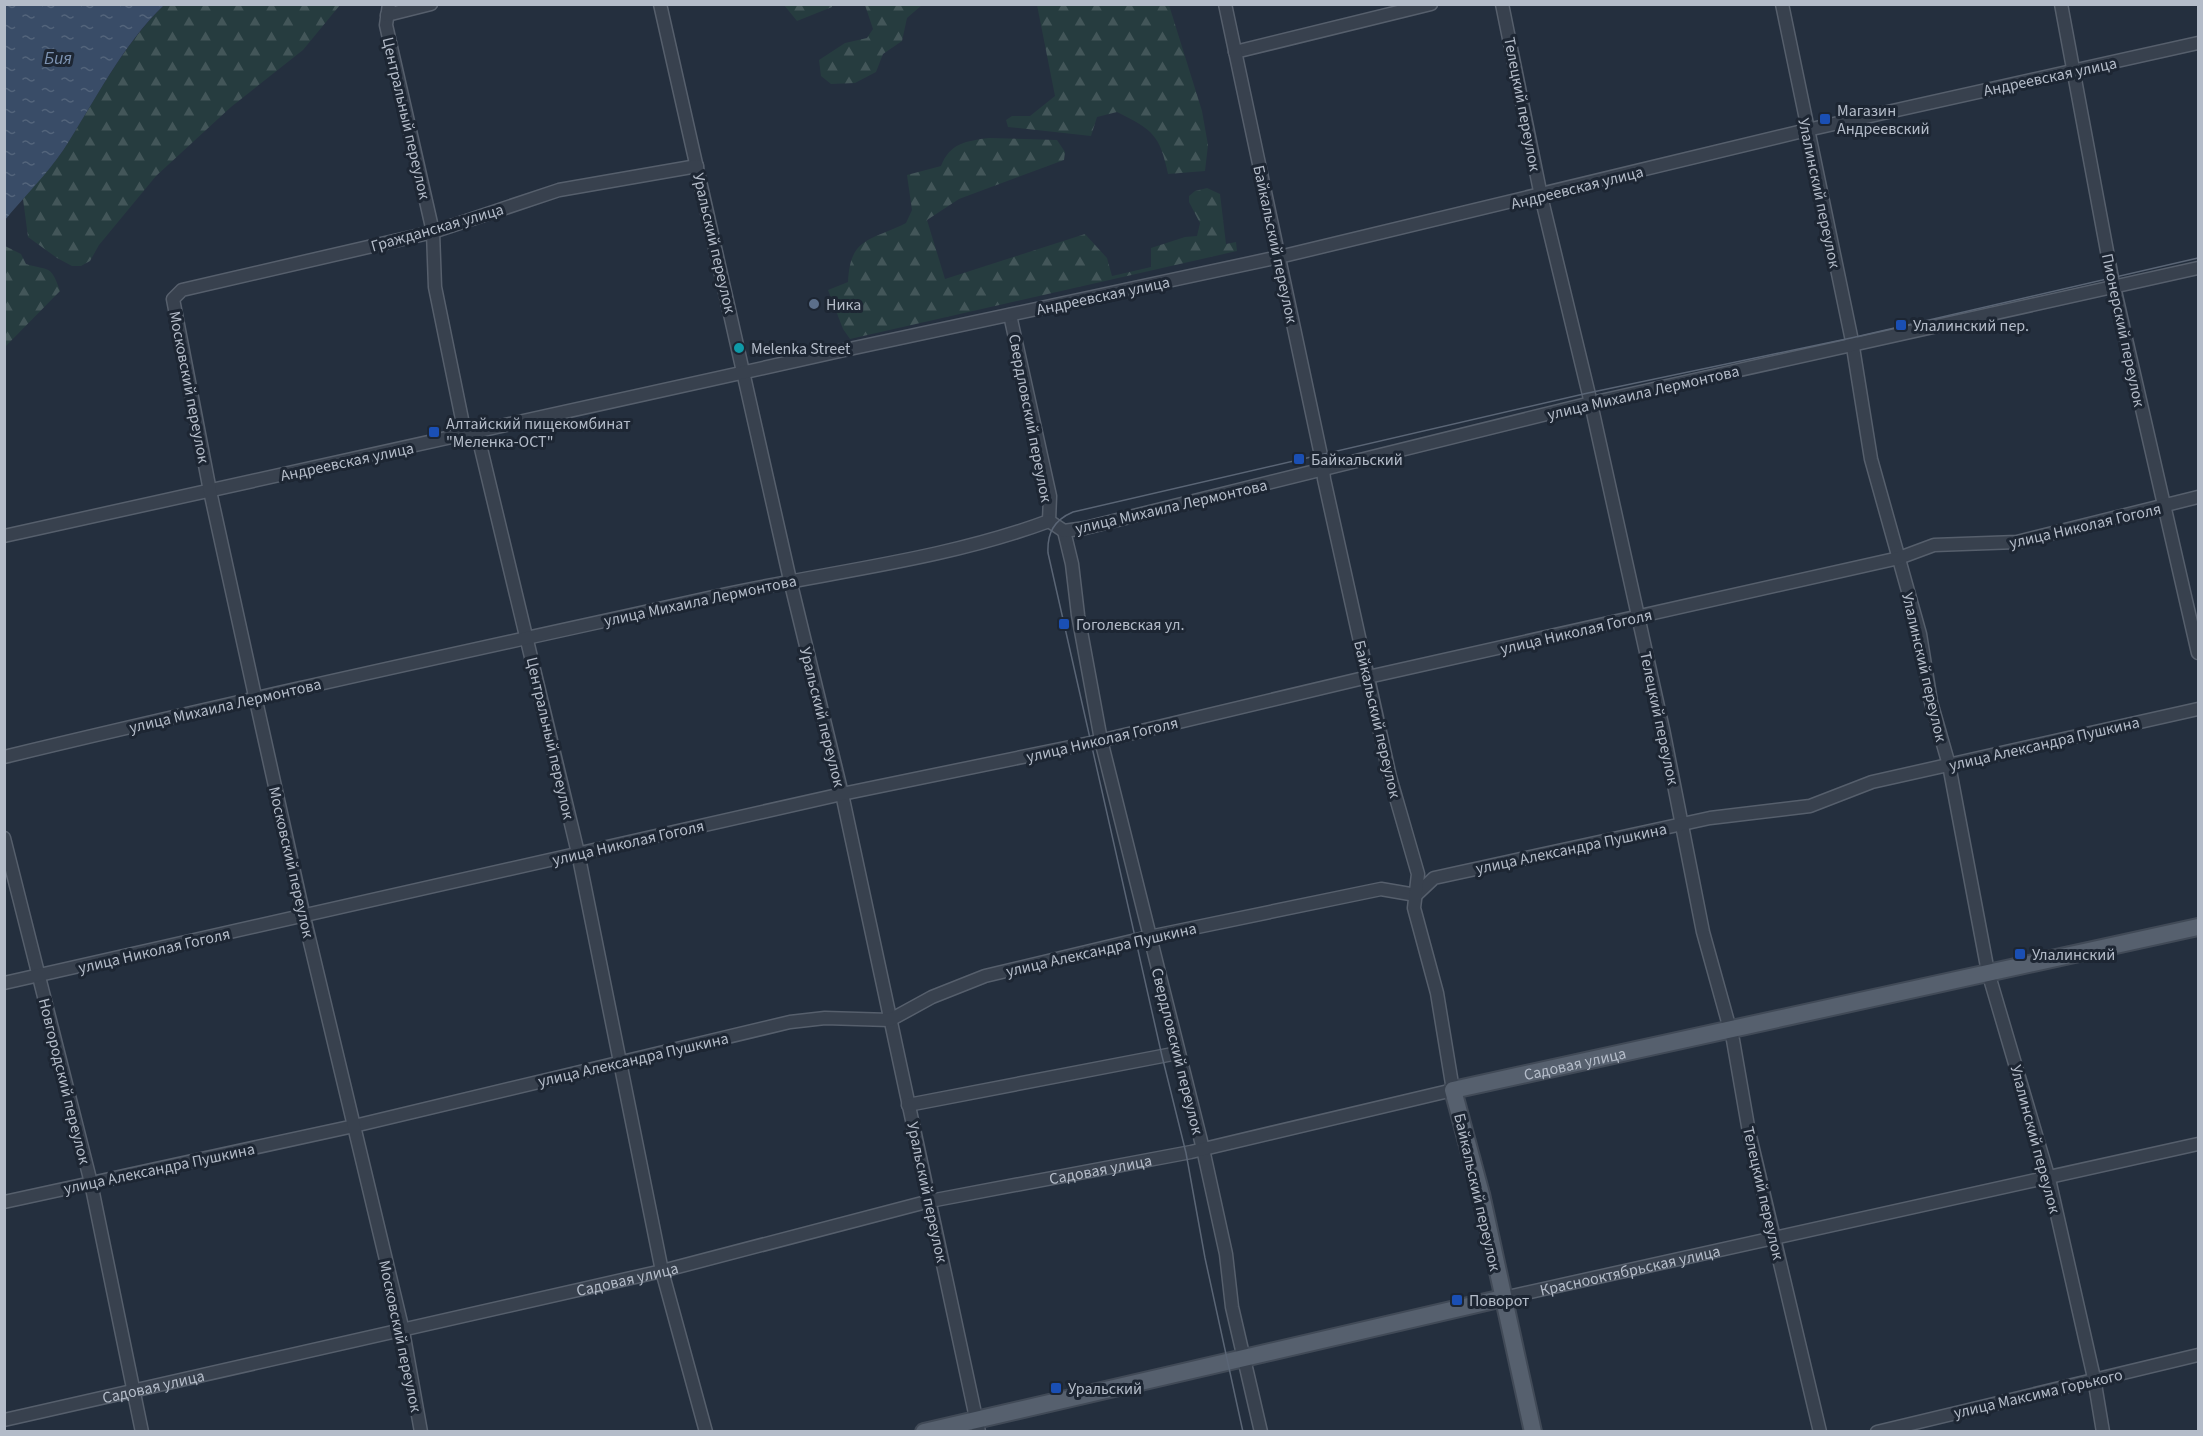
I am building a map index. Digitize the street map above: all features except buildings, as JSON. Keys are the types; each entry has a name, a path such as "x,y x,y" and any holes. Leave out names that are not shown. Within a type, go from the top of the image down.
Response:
{"main road":[{"name":"Садовая улица","path":"1453,1090 2199,927"},
{"name":"Байкальский переулок","path":"1453,1090 1481,1194 1533,1431"},
{"name":"Краснооктябрьская улица","path":"924,1431 978,1425 1245,1357 1503,1298"}],"street":[{"path":"388,10 431,4"},
{"name":"Уральский переулок","path":"660,4 790,580 842,794 978,1425"},
{"name":"Байкальский переулок","path":"1225,4 1390,777 1418,874 1414,908 1437,993 1453,1090"},
{"path":"1234,52 1431,4"},
{"name":"Телецкий переулок","path":"1502,4 1541,196 1639,616 1703,932 1729,1028 1749,1132 1820,1431"},
{"name":"Улалинский переулок","path":"1782,4 1853,345 1871,459 1920,634 1935,722 1949,765 1988,972 2049,1179 2094,1378 2103,1431"},
{"name":"Пионерский переулок","path":"2061,4 2114,287 2199,653"},
{"name":"Центральный переулок","path":"388,10 386,25 433,232 435,287 471,433 528,638 578,853 662,1270 706,1431"},
{"name":"Андреевская улица","path":"4,536 744,372 1279,257 1541,196 1807,130 2199,43"},
{"name":"Гражданская улица","path":"178,292 433,232 559,190 697,166"},
{"name":"улица Михаила Лермонтова","path":"4,757 255,696 790,580 956,551 1049,521 1064,531 1085,528 1591,403 2199,268"},
{"name":"Московский переулок","path":"178,292 173,304 210,490 304,917 403,1331 421,1431"},
{"name":"Свердловский переулок","path":"1010,315 1050,496 1049,521"},
{"name":"улица Николая Гоголя","path":"4,983 842,794 1101,740 1368,677 1899,558 1934,545 2017,542 2199,497"},
{"name":"Свердловский переулок","path":"1064,531 1072,564 1078,615 1101,740 1203,1149 1226,1254 1232,1307 1261,1431"},
{"name":"улица Александра Пушкина","path":"4,1202 354,1126 619,1061 806,1020 890,1020 932,997 986,976 1149,937 1381,889 1416,895 1434,878 1710,818 1810,806 1872,782 2199,709"},
{"name":"Новгородский переулок","path":"4,838 91,1183 142,1431"},
{"path":"908,1105 1178,1053"},
{"name":"Садовая улица","path":"4,1420 403,1331 662,1270 930,1201 1203,1149 1453,1090"},
{"name":"Краснооктябрьская улица","path":"1503,1298 2199,1144"},
{"name":"улица Максима Горького","path":"1877,1431 2199,1354"}],"green space":[{"path":"164,5 340,5 303,50 231,107 156,176 99,245 90,261 81,266 72,266 28,237 23,199 64,149 98,92 135,37"},
{"path":"784,5 832,5 832,7 797,21"},
{"path":"865,5 922,5 907,18 902,41 883,54 876,72 855,83 831,84 821,76 819,60 845,43 867,38 873,29"},
{"path":"1037,5 1169,5 1202,111 1208,145 1205,171 1168,174 1162,150 1153,135 1147,129 1117,112 1097,117 1091,136 1008,127 1006,120 1012,116 1030,116 1055,96"},
{"path":"989,138 1057,140 1065,152 1064,160 959,199 927,220 945,279 1085,234 1107,258 1112,276 1151,267 1151,248 1185,237 1197,236 1200,223 1189,202 1189,196 1195,191 1207,188 1220,194 1226,244 1236,242 1237,251 850,339 843,329 828,290 848,282 853,256 864,242 906,223 912,210 907,175 941,166 949,152 960,144"},
{"path":"5,246 21,254 26,264 51,272 60,291 5,347"}],"water":[{"name":"Бия","path":"5,4 164,5 122,55 64,149 5,220"}],"tram line":[{"path":"1243,1432 1205,1258 1186,1153 1048,553 1050,533 1056,523 1073,512 1588,393 1851,338 2198,258"}],"place":[{"name":"Магазин Андреевский","path":"1825,119"},
{"name":"Ника","path":"814,304"},
{"name":"Улалинский пер.","path":"1901,325"},
{"name":"Melenka Street","path":"739,348"},
{"name":"Алтайский пищекомбинат \"Меленка-ОСТ\"","path":"434,432"},
{"name":"Байкальский","path":"1299,459"},
{"name":"Гоголевская ул.","path":"1064,624"},
{"name":"Улалинский","path":"2020,954"},
{"name":"Поворот","path":"1457,1300"},
{"name":"Уральский","path":"1056,1388"}]}
